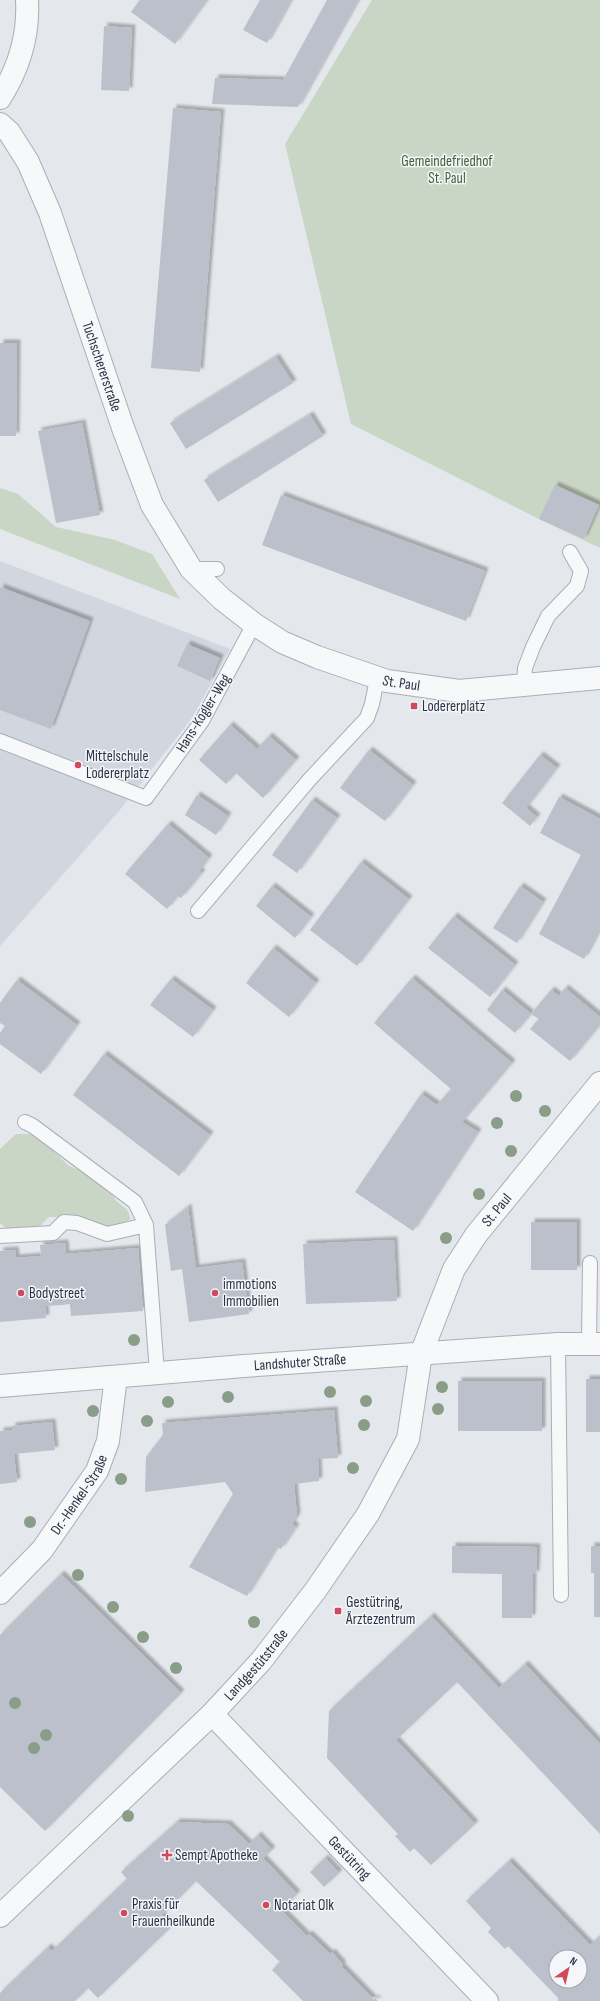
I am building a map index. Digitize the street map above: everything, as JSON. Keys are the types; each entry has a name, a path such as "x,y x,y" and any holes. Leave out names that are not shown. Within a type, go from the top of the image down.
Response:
{"street":[{"path":"0,98 11,82 23,50 27,0"},
{"name":"Tuchschererstraße","path":"0,124 9,132 28,162 50,213 123,428 152,505 191,568 222,599"},
{"name":"St. Paul","path":"222,599 254,624 289,645 377,679 459,691 600,678"},
{"name":"St. Paul","path":"421,1354 454,1269 462,1255 600,1083"},
{"name":"Landshuter Straße","path":"0,1386 558,1344 595,1344"},
{"name":"Landgestütstraße","path":"0,1916 212,1714 261,1661 297,1614 368,1514 408,1439 421,1354"},
{"name":"Dr.-Henkel-Straße","path":"0,1593 42,1550 97,1471 108,1441 116,1377"},
{"name":"Gestütring","path":"212,1714 487,2001"}],"lane":[{"path":"524,685 525,668 548,616 577,586 581,571 570,552"},
{"path":"191,568 217,569"},
{"name":"Hans-Kogler-Weg","path":"0,741 146,798 202,721 254,624"},
{"path":"198,911 310,779 367,718 372,704 377,679"},
{"path":"25,1122 33,1126 135,1202 146,1225 157,1373"},
{"path":"0,1236 53,1233 64,1222 77,1223 107,1234 146,1225"},
{"path":"590,1263 595,1344"},
{"path":"558,1344 561,1595"}],"shaded area":[{"name":"Mittelschule Lodererplatz","path":"0,561 230,649 192,718 119,811 0,946"}],"green space":[{"name":"Gemeindefriedhof St. Paul","path":"372,0 600,0 600,548 539,519 351,424 285,144"},
{"path":"0,488 18,494 56,527 115,540 152,554 180,599 0,529"},
{"path":"16,1134 31,1134 49,1147 69,1166 83,1171 113,1196 128,1211 130,1219 124,1224 110,1227 95,1224 74,1215 69,1217 49,1217 39,1227 7,1229 0,1223 0,1149"}],"building":[{"path":"140,0 207,0 175,44 131,12"},
{"path":"260,0 291,0 267,43 243,30"},
{"path":"327,0 358,0 298,107 212,104 215,78 283,80"},
{"path":"104,26 132,28 129,91 101,90"},
{"path":"173,108 221,112 200,372 151,368"},
{"path":"0,343 17,343 16,436 0,436"},
{"path":"276,357 293,383 186,449 170,423"},
{"path":"310,415 323,436 218,502 204,480"},
{"path":"82,423 100,515 56,523 38,431"},
{"path":"555,485 599,505 584,539 539,519"},
{"path":"281,495 485,571 466,621 262,545"},
{"path":"0,587 90,621 51,729 0,710"},
{"path":"187,644 220,658 210,681 177,666"},
{"path":"230,725 257,749 269,736 296,760 263,798 236,773 226,784 199,760"},
{"path":"369,750 413,785 385,821 340,788"},
{"path":"540,755 557,768 526,808 537,817 530,826 502,803"},
{"path":"197,795 228,816 216,835 185,815"},
{"path":"559,797 600,819 600,929 584,959 539,934 581,855 540,833"},
{"path":"312,800 337,818 297,873 272,855"},
{"path":"168,824 209,858 199,871 202,873 181,898 178,896 167,909 125,874"},
{"path":"361,862 409,899 357,966 310,930"},
{"path":"272,886 311,917 295,938 256,906"},
{"path":"520,886 543,902 517,943 493,928"},
{"path":"454,916 515,965 490,997 428,948"},
{"path":"273,948 316,983 289,1017 246,983"},
{"path":"412,978 512,1063 462,1122 478,1132 413,1231 355,1192 421,1094 437,1105 451,1089 374,1023"},
{"path":"171,979 213,1010 193,1037 150,1005"},
{"path":"17,980 77,1025 41,1074 0,1044 0,1033 5,1026 0,1023 0,1003"},
{"path":"565,988 600,1017 600,1025 570,1061 530,1029 539,1019 531,1014 551,990 559,996"},
{"path":"502,990 531,1014 515,1033 487,1010"},
{"path":"104,1054 210,1135 179,1176 73,1095"},
{"path":"188,1207 196,1268 242,1262 249,1314 189,1322 182,1269 171,1271 165,1225"},
{"path":"531,1222 577,1222 577,1270 531,1270"},
{"path":"394,1240 397,1301 306,1304 303,1244"},
{"path":"65,1243 66,1254 138,1248 143,1311 71,1316 70,1304 45,1306 46,1318 0,1322 0,1251 15,1250 16,1258 41,1256 40,1245"},
{"path":"586,1379 600,1379 600,1432 586,1432"},
{"path":"458,1381 542,1381 542,1431 458,1431"},
{"path":"334,1410 338,1458 318,1459 319,1481 294,1484 297,1516 292,1524 296,1527 281,1549 277,1547 247,1596 189,1567 233,1494 225,1482 145,1492 146,1457 163,1435 162,1423"},
{"path":"52,1422 55,1450 14,1454 17,1482 0,1484 0,1431 12,1430 12,1426"},
{"path":"452,1546 537,1547 536,1574 533,1574 532,1618 502,1618 502,1574 452,1573"},
{"path":"591,1546 600,1546 600,1617 594,1617 594,1573 591,1573"},
{"path":"61,1574 181,1693 45,1831 0,1787 0,1635"},
{"path":"431,1616 499,1688 525,1664 600,1744 600,1834 457,1682 396,1740 475,1824 431,1865 414,1848 410,1852 395,1836 398,1834 327,1758 329,1711"},
{"path":"177,1822 228,1824 249,1844 258,1835 272,1850 263,1858 297,1894 281,1910 307,1936 309,1934 330,1954 332,1952 343,1965 341,1966 374,2000 375,1998 378,2001 303,2001 272,1970 280,1962 196,1881 162,1915 172,1926 98,1998 88,1988 75,2001 0,2001 0,1993 48,1947 52,1951 127,1879 121,1872"},
{"path":"325,1858 339,1873 324,1887 310,1872"},
{"path":"509,1861 590,1945 600,1936 600,2001 558,2001 558,1998 549,1989 588,1989 588,1949 548,1949 548,1988 508,1946 505,1949 488,1932 491,1928 466,1901"}],"place":[{"name":"Lodererplatz","path":"414,706"},
{"name":"Mittelschule Lodererplatz","path":"78,765"},
{"name":"Bodystreet","path":"21,1293"},
{"name":"immotions Immobilien","path":"215,1293"},
{"name":"Gestütring, Ärztezentrum","path":"338,1611"},
{"name":"Sempt Apotheke","path":"167,1855"},
{"name":"Notariat Olk","path":"266,1905"},
{"name":"Praxis für Frauenheilkunde","path":"124,1913"}]}
